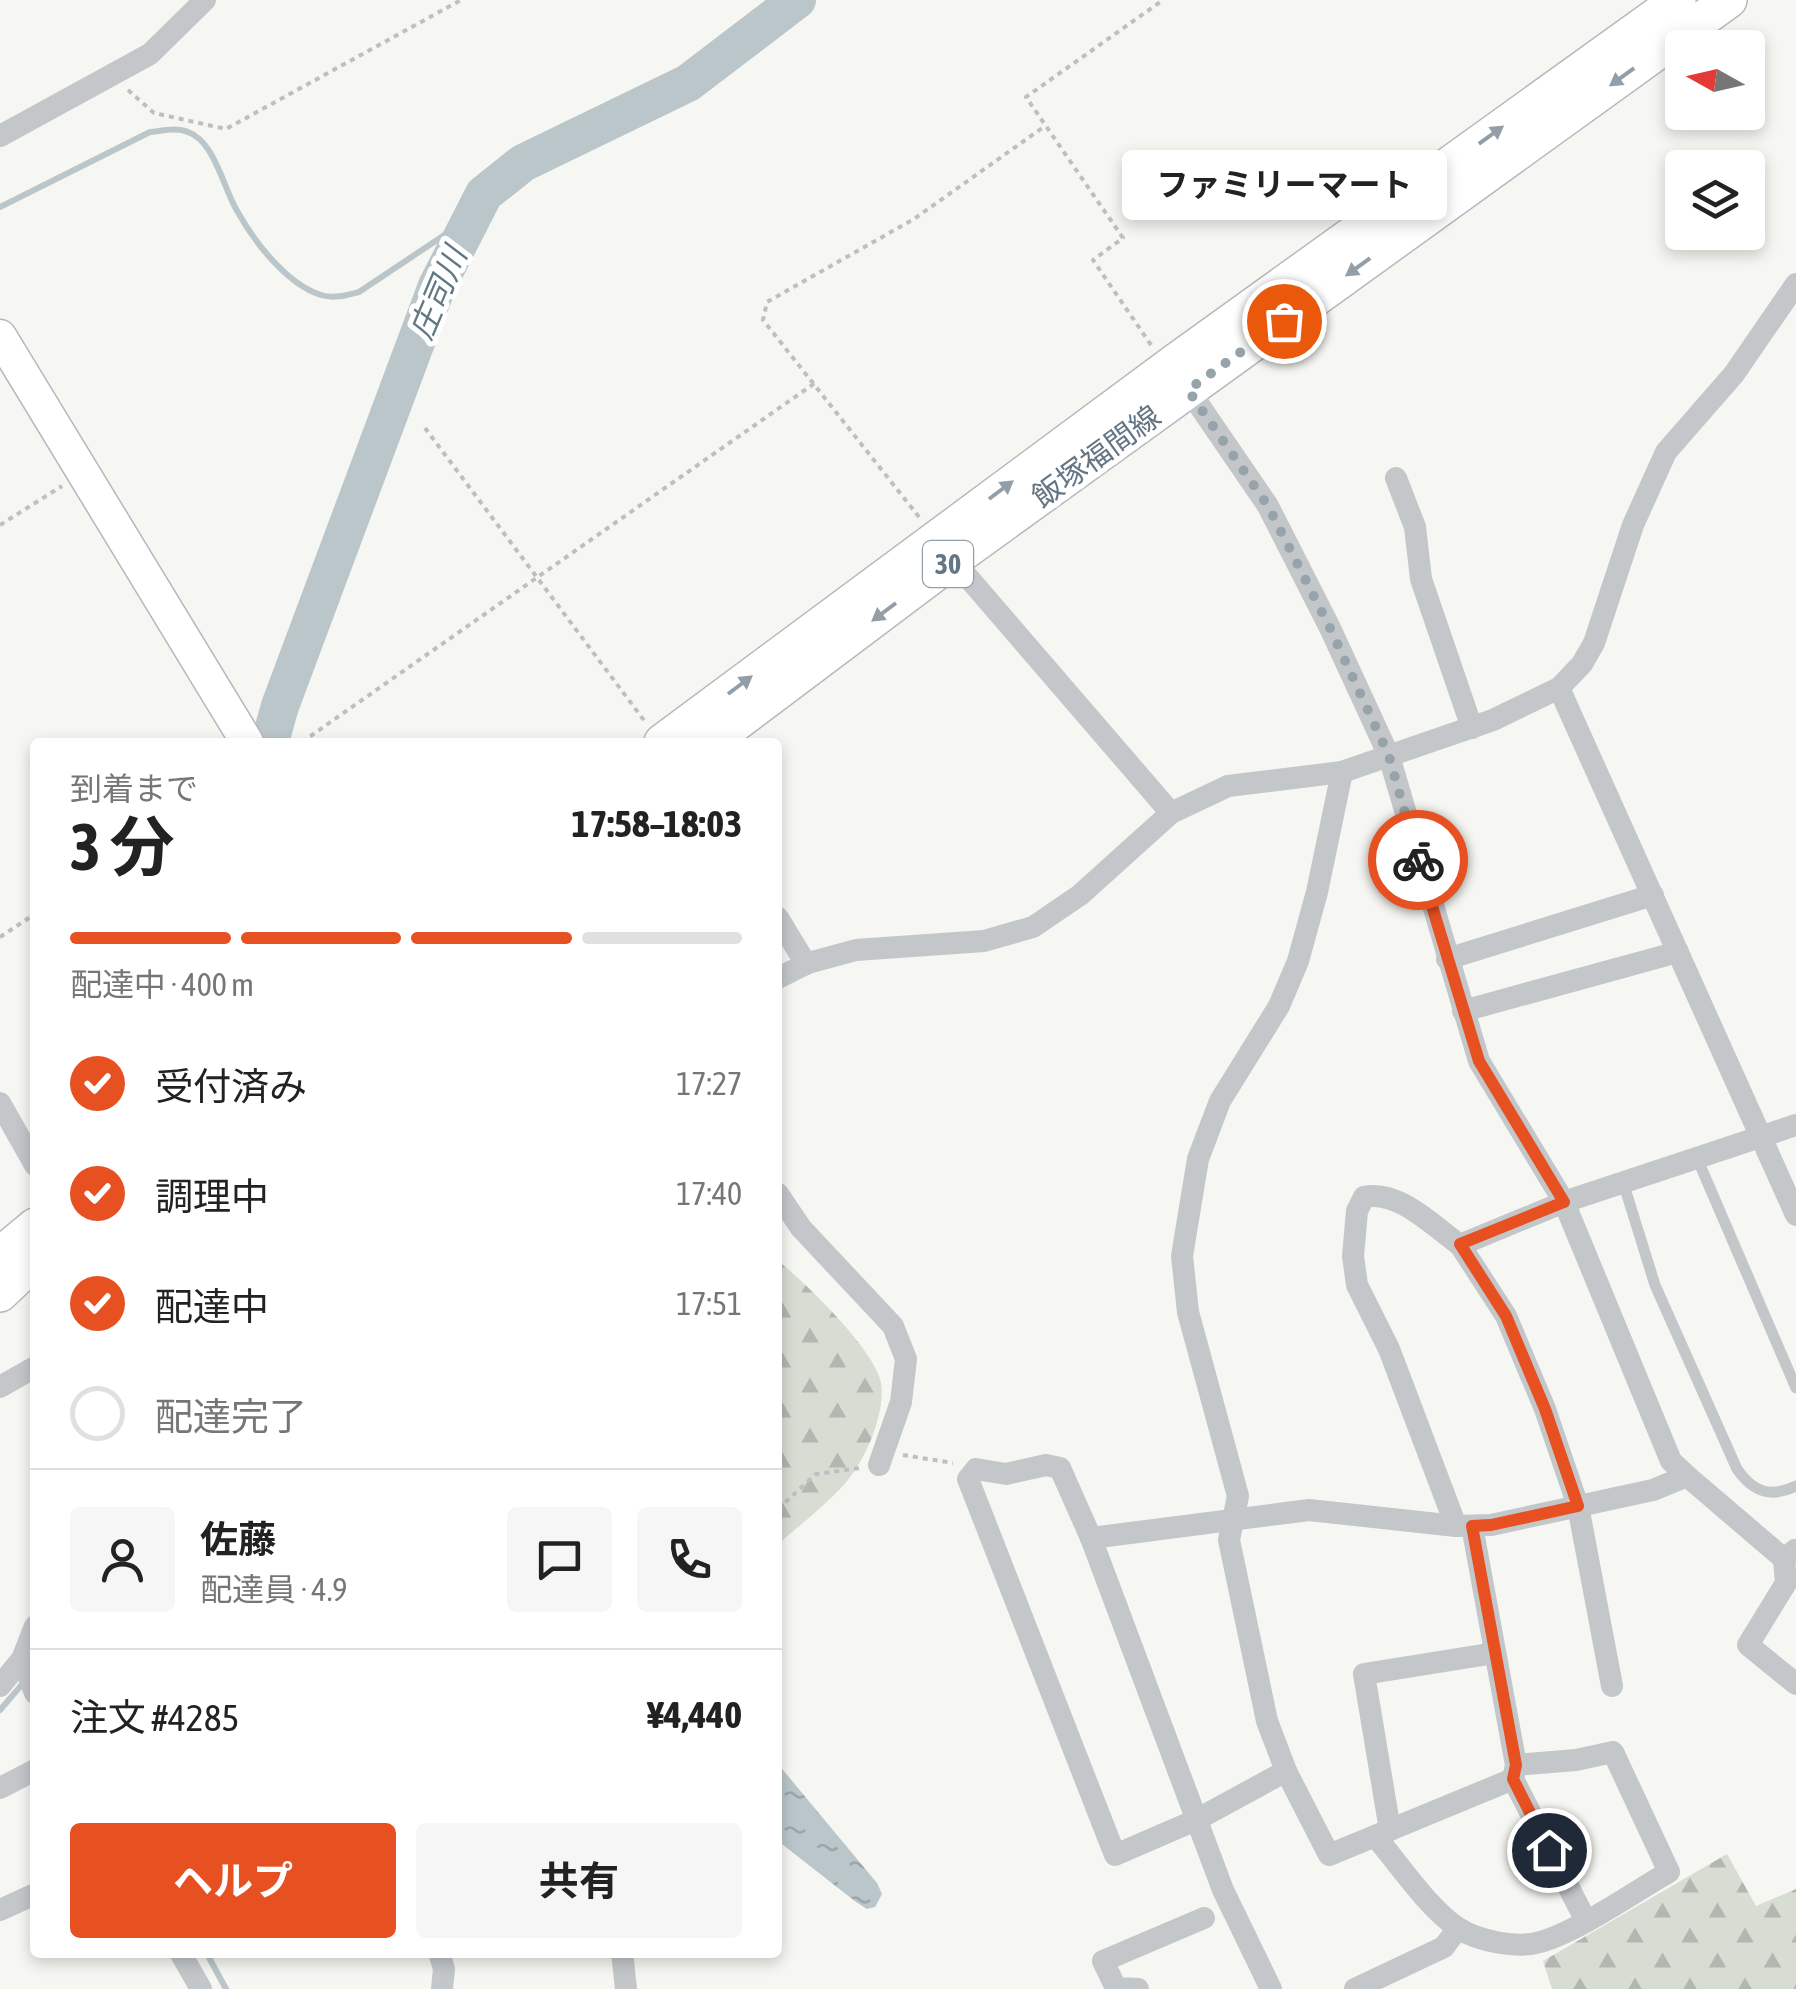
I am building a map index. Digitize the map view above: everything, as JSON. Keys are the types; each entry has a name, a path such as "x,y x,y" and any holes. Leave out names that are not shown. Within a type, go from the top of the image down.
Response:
{"main road":[{"name":"飯塚福間線","path":"716,738 1208,338 1678,0"},
{"name":"飯塚福間線","path":"668,738 1188,390 1729,0"},
{"path":"0,1255 30,1230"},
{"path":"0,1294 30,1266"}],"street":[{"path":"0,136 150,54 206,0"},
{"path":"782,976 806,964 856,950 984,941 1033,927 1080,895 1171,812 1228,786 1342,772 1472,728 1560,688 1582,664 1594,643 1633,525 1666,452 1734,374 1796,284"},
{"path":"0,336 245,738"},
{"path":"1188,390 1268,506 1389,756 1479,1061 1564,1202 1671,1461 1790,1554 1786,1583 1748,1645 1796,1684"},
{"path":"1396,478 1415,528 1420,579 1472,728"},
{"path":"944,550 1171,812"},
{"path":"1560,688 1796,1215"},
{"path":"1342,772 1298,961 1279,1006 1220,1101 1198,1159 1182,1256 1188,1312 1238,1496 1229,1540 1267,1721 1286,1772 1330,1855 1383,1833 1514,1772 1612,1752 1669,1872 1540,1943 1496,1942 1458,1928 1429,1899 1383,1833 1364,1674 1495,1653"},
{"path":"1447,959 1653,895"},
{"path":"782,925 806,964"},
{"path":"1463,1012 1678,952"},
{"path":"0,1103 30,1156"},
{"path":"1460,1244 1564,1202 1796,1125"},
{"path":"1586,1920 1514,1772 1495,1653 1464,1526 1390,1349 1358,1284 1354,1256 1357,1211 1364,1197 1391,1197 1460,1244 1506,1316 1545,1409 1578,1506 1612,1686"},
{"path":"782,1200 801,1228 893,1326 906,1359 901,1402 881,1458"},
{"path":"0,1388 30,1370"},
{"path":"1270,1989 1222,1890 1196,1820 1091,1538 1060,1468 1046,1465 1006,1474 976,1470 968,1479 1115,1854 1196,1820 1286,1772"},
{"path":"1091,1538 1310,1510 1464,1526 1491,1525 1653,1490 1687,1476"},
{"path":"0,1686 22,1659 30,1639"},
{"path":"22,1659 30,1680"},
{"path":"1766,1659 1796,1698"},
{"path":"0,1788 30,1773"},
{"path":"0,1910 30,1896"},
{"path":"1138,1989 1116,1988 1103,1962 1204,1918"},
{"path":"1355,1989 1444,1947 1458,1928"},
{"path":"184,1958 202,1989"},
{"path":"623,1958 626,1989"}],"lane":[{"path":"1697,1158 1796,1388"},
{"path":"1623,1182 1656,1285 1737,1469 1747,1484 1761,1492 1784,1492 1796,1486"}],"path":[{"path":"115,76 154,113 226,129 460,0"},
{"path":"1152,346 1093,260 1124,238 1026,97 1163,0"},
{"path":"944,550 763,320 767,302 914,218 1045,126"},
{"path":"308,738 815,383"},
{"path":"425,428 659,738"},
{"path":"0,525 83,472"},
{"path":"0,937 30,917"},
{"path":"782,1505 816,1474 881,1458 952,1462 976,1470"}],"green space":[{"path":"782,1265 853,1336 881,1383 880,1410 865,1454 826,1503 782,1541"},
{"path":"1727,1854 1756,1906 1796,1889 1796,1989 1552,1989 1543,1961"}],"water":[{"path":"782,1769 877,1883 882,1894 875,1907 867,1909 782,1844"}],"waterway":[{"name":"庄司川","path":"271,738 437,286 484,194 523,163 688,83 797,0"},
{"path":"0,207 150,132 183,131 205,145 236,209 272,260 295,281 331,297 359,292 470,218"},
{"path":"0,1710 25,1681"},
{"path":"209,1958 226,1989"}],"way so far":[{"path":"1284,321 1188,390 1268,506 1330,628 1389,756 1418,860"}],"place":[{"name":"ファミリーマート","path":"1284,321"}],"route":[{"path":"1418,860 1479,1061 1564,1202 1460,1244 1506,1316 1545,1409 1578,1506 1472,1526 1516,1765 1513,1779 1549,1850"}]}
